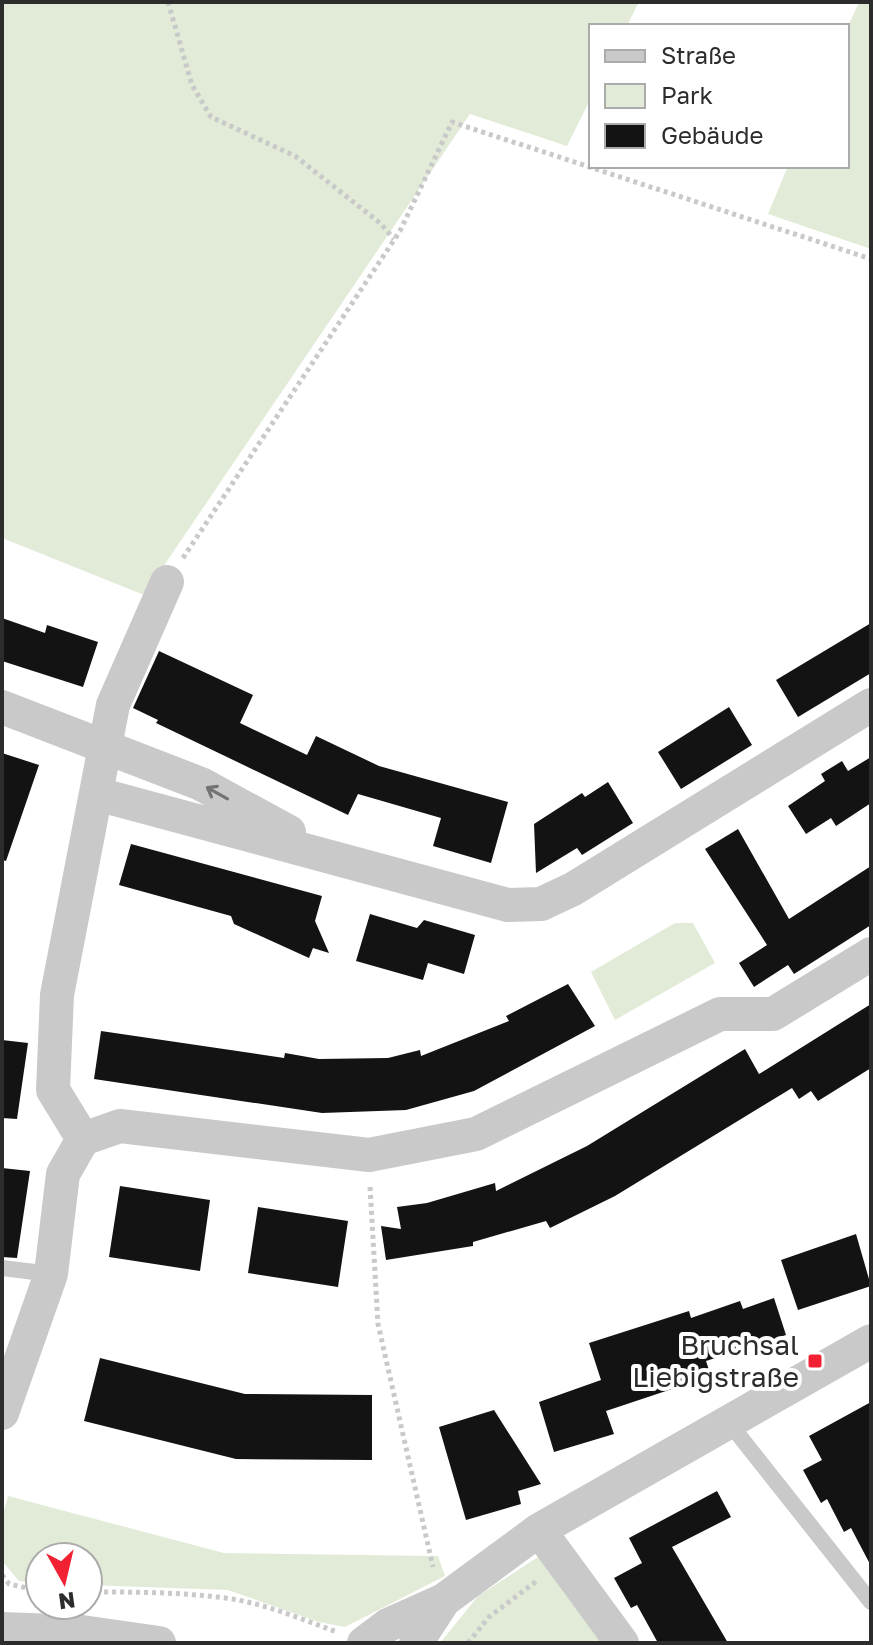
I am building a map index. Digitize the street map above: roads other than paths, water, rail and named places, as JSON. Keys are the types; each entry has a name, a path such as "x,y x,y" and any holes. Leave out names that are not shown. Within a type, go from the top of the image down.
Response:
{"street":[{"path":"83,1139 53,1090 57,995 113,705 167,582"},
{"path":"97,794 508,905 541,904 573,889 871,705"},
{"path":"2,707 201,784 334,858"},
{"path":"2,1413 51,1274 63,1174 83,1139 120,1126 369,1155 476,1134 720,1014 773,1014 871,954"},
{"path":"354,1639 388,1625 439,1586 730,1424 871,1341"},
{"path":"539,1530 622,1643"},
{"path":"416,1643 439,1586"},
{"path":"2,1629 82,1632 159,1643"}],"lane":[{"path":"2,1268 51,1274"},
{"path":"730,1424 871,1602"}],"place":[{"name":"Bruchsal Liebigstraße","path":"815,1361"}]}
